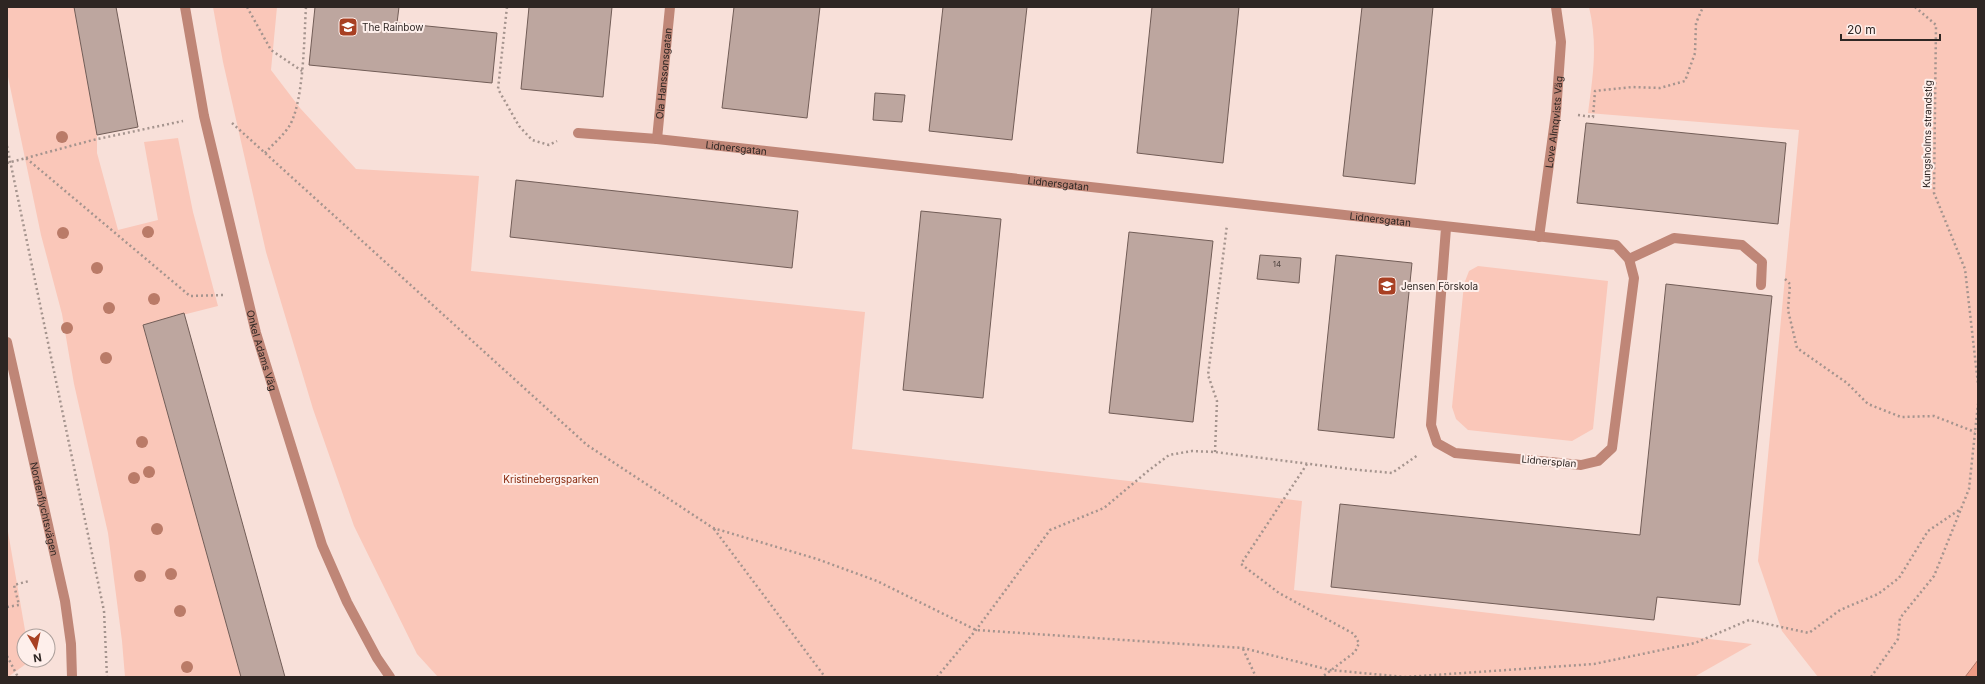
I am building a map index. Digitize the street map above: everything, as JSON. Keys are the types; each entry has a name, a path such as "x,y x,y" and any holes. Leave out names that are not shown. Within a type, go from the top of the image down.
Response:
{"street":[{"name":"Onkel Adams Väg","path":"185,7 204,116 258,340 322,545 347,602 377,658 390,677"},
{"name":"Ola Hanssonsgatan","path":"657,139 670,7"},
{"name":"Love Almqvists Väg","path":"1539,237 1556,113 1561,42 1556,7"},
{"name":"Lidnersgatan","path":"578,133 657,139 1230,204 1539,237"},
{"path":"1437,443 1431,424 1446,228"},
{"path":"1539,237 1616,245 1630,259 1674,238 1742,245 1762,262 1761,285"},
{"name":"Lidnersplan","path":"1437,443 1455,453 1581,465 1598,461 1612,448 1634,278 1630,259"},
{"name":"Nordenflychtsvägen","path":"7,342 65,601 71,644 72,677"}],"path":[{"path":"247,7 271,50 302,71"},
{"path":"265,153 290,125 297,101 302,71 306,7"},
{"path":"507,7 498,89 519,126 532,140 548,145 578,133"},
{"path":"1593,117 1595,91 1632,87 1660,88 1685,81 1695,53 1696,23 1703,7"},
{"name":"Kungsholms strandstig","path":"1915,7 1936,25 1934,193 1965,270 1978,384"},
{"path":"9,162 93,140 183,121"},
{"path":"232,123 587,445 713,528 817,559 877,581 976,630 1243,648 1330,670 1405,677 1594,664 1695,643 1749,620 1809,633 1840,610 1878,594 1899,578 1928,531 1959,510"},
{"path":"7,146 9,162 104,611 107,677"},
{"path":"26,158 190,296 226,295"},
{"path":"1215,452 1218,401 1208,375 1230,204"},
{"path":"1762,262 1779,271 1790,284 1788,310 1797,348 1846,383 1868,404 1901,417 1934,416 1975,432"},
{"path":"1871,677 1898,639 1900,618 1934,576 1959,510 1969,489 1978,404"},
{"path":"937,677 976,630 1050,530 1104,508 1148,470 1169,455 1192,451 1215,452 1392,473 1437,443"},
{"path":"1307,464 1265,530 1241,564 1279,593 1354,634 1359,643 1355,652 1322,677"},
{"path":"713,528 825,677"},
{"path":"7,607 19,605 14,585 29,581"},
{"path":"1243,648 1256,677"},
{"path":"7,656 18,677"}],"green space":[{"path":"7,7 74,7 97,135 97,153 118,230 158,220 144,142 178,138 193,212 218,306 143,325 241,677 125,677 122,641 108,533 74,384 62,314 41,235 7,72"},
{"name":"Kristinebergsparken","path":"213,7 277,7 271,70 300,108 356,169 479,176 471,271 865,312 852,449 1302,501 1294,590 1752,644 1694,677 438,677 417,654 354,526 313,409 266,252 223,62"},
{"path":"1589,7 1978,7 1978,660 1965,677 1818,677 1782,631 1758,561 1799,130 1588,113 1594,60 1592,21"},
{"path":"1478,266 1608,281 1593,429 1572,441 1468,430 1456,419 1452,407 1464,284 1469,271"},
{"path":"7,526 25,628 16,628 16,668 20,668 8,677"}],"shaded area":[{"path":"1978,660 1978,677 1965,677"}],"building":[{"path":"74,7 116,7 138,127 97,135"},
{"path":"315,7 399,7 397,23 497,33 492,83 309,65"},
{"path":"529,7 612,7 603,97 521,89"},
{"path":"734,7 820,7 807,118 722,108"},
{"path":"943,7 1027,7 1012,140 929,131"},
{"path":"1152,7 1239,7 1223,163 1137,153"},
{"path":"1362,7 1433,7 1415,184 1343,176"},
{"path":"875,93 905,95 902,122 873,120"},
{"path":"1586,123 1786,143 1778,224 1577,203"},
{"path":"516,180 798,211 792,268 510,237"},
{"path":"921,211 1001,219 983,398 903,390"},
{"path":"1129,232 1213,241 1193,422 1109,413"},
{"path":"1260,255 1301,258 1299,283 1257,279"},
{"path":"1336,255 1412,263 1394,438 1318,430"},
{"path":"1666,284 1772,296 1740,605 1657,597 1654,620 1331,587 1340,504 1640,535"},
{"path":"184,313 285,677 241,677 143,325"}],"place":[{"name":"The Rainbow","path":"348,27"},
{"name":"Jensen Förskola","path":"1387,286"}]}
